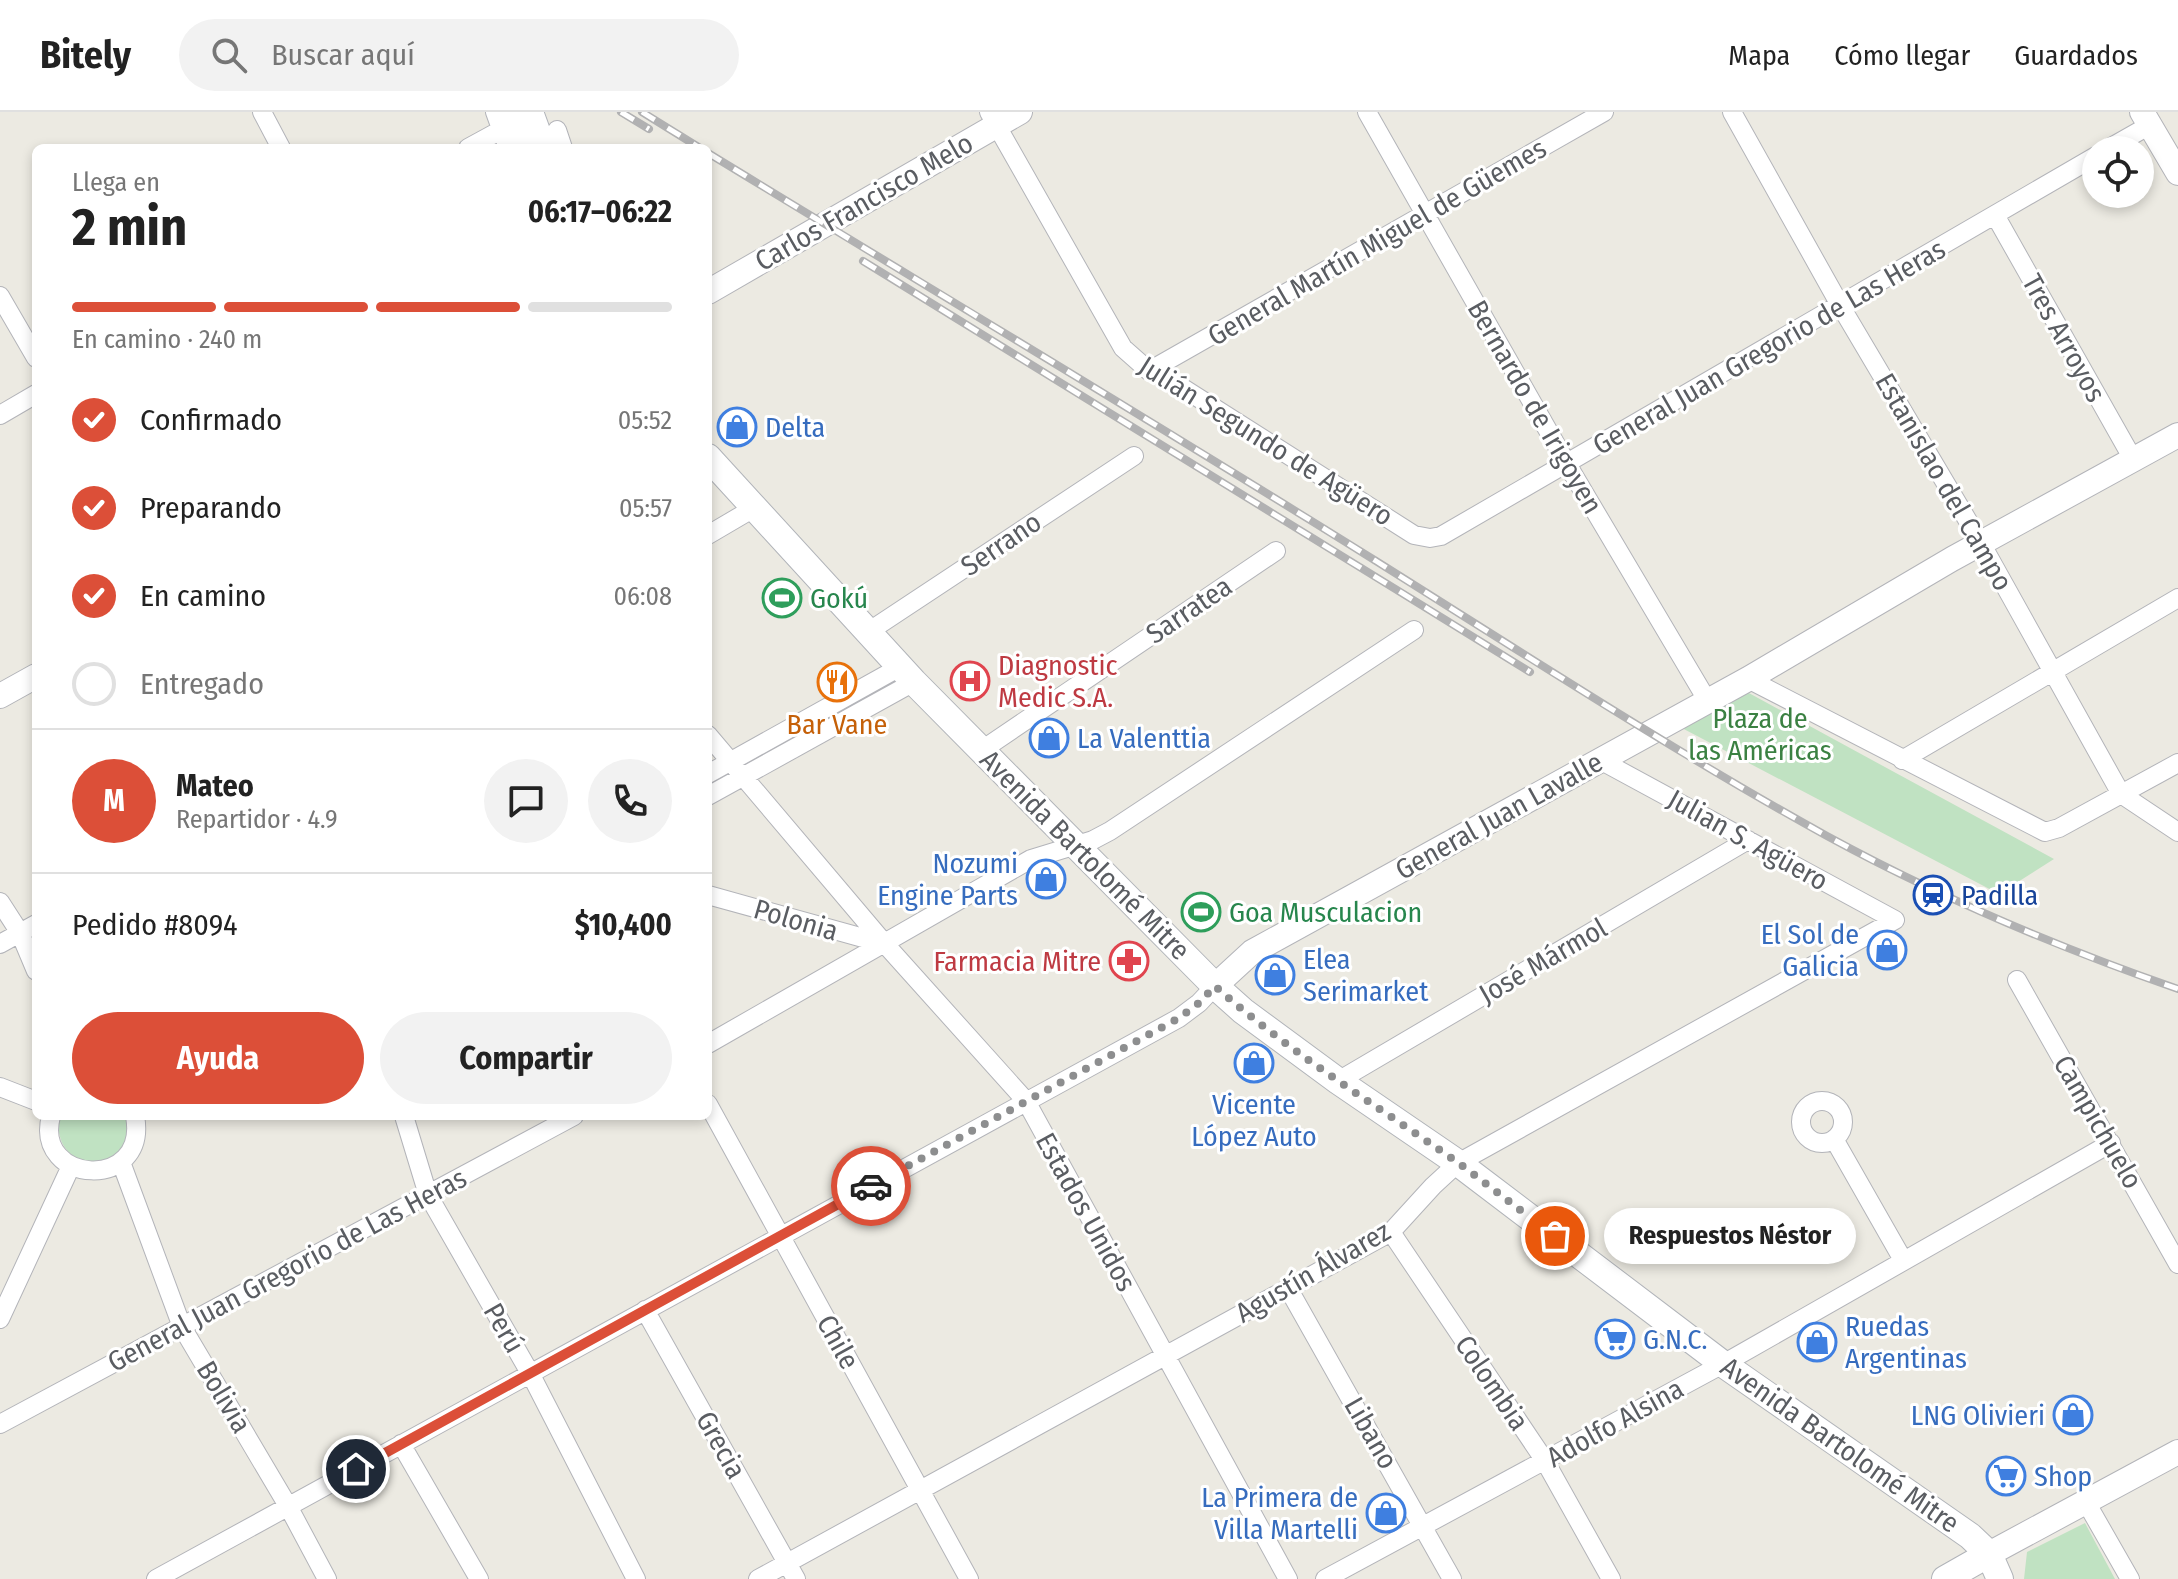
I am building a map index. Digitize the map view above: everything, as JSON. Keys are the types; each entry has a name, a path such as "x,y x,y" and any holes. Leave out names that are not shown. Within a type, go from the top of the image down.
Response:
{"main road":[{"path":"530,112 554,142"},
{"path":"502,118 520,144"},
{"name":"Avenida Bartolomé Mitre","path":"712,461 907,674 1243,1011 1458,1163 1723,1364 1970,1536 1989,1554 2000,1579"},
{"path":"1945,1579 1989,1554"}],"street":[{"path":"262,112 279,144"},
{"name":"Carlos Francisco Melo","path":"712,290 993,118 1020,112"},
{"name":"Bernardo de Irigoyen","path":"1367,112 1567,464 1707,700"},
{"name":"General Martín Miguel de Güemes","path":"1149,371 1604,112"},
{"name":"Estanislao del Campo","path":"1732,112 1840,305 1981,543 2121,794 2178,832"},
{"path":"473,144 502,118"},
{"path":"502,118 507,144"},
{"name":"Julián Segundo de Agüero","path":"993,118 1123,348 1149,371 1175,383 1414,535 1430,538 1441,536"},
{"path":"2124,136 2146,118 2178,173"},
{"name":"General Juan Gregorio de Las Heras","path":"1441,536 2082,164"},
{"name":"Tres Arroyos","path":"1995,215 2134,461"},
{"path":"0,296 32,351"},
{"path":"0,415 32,396"},
{"name":"General Juan Lavalle","path":"156,1579 1179,1018 1252,952 1748,679 1981,543 2178,435"},
{"name":"Serrano","path":"868,632 1134,456"},
{"path":"712,533 754,508"},
{"name":"Sarratea","path":"982,750 1276,551"},
{"path":"1902,760 2178,598"},
{"path":"712,1042 1031,859 1110,831 1414,630"},
{"path":"712,772 907,674"},
{"path":"712,794 907,674"},
{"path":"0,696 32,678"},
{"path":"1748,679 2045,832 2059,828 2178,763"},
{"name":"Estados Unidos","path":"712,740 885,944 1026,1101 1288,1579"},
{"name":"Julian S. Agüero","path":"1600,760 1895,920"},
{"name":"José Mármol","path":"1338,1081 1748,840"},
{"name":"Polonia","path":"712,896 885,944"},
{"path":"0,902 28,929 32,950"},
{"name":"Agustín Álvarez","path":"758,1579 792,1571 919,1489 1391,1232 1458,1163 1895,920"},
{"path":"0,944 28,929"},
{"name":"Campichuelo","path":"2017,980 2178,1264"},
{"path":"0,1087 32,1099"},
{"name":"Chile","path":"712,1111 969,1579"},
{"path":"51,1120 49,1134 53,1147 71,1166 96,1172 110,1169 121,1162 135,1142 137,1120"},
{"name":"Perú","path":"405,1120 428,1195 530,1373 636,1579"},
{"name":"General Juan Gregorio de Las Heras","path":"0,1424 567,1120"},
{"path":"1834,1139 1903,1260"},
{"name":"Adolfo Alsina","path":"1325,1579 1723,1364 2111,1143"},
{"name":"Bolivia","path":"121,1162 182,1327 288,1506 327,1579"},
{"path":"0,1319 71,1166"},
{"name":"Colombia","path":"1391,1232 1545,1461 1611,1579"},
{"name":"Libano","path":"1288,1288 1452,1579"},
{"name":"Grecia","path":"645,1310 792,1571"},
{"path":"401,1444 479,1579"},
{"path":"1989,1554 2178,1452"},
{"path":"2086,1502 2130,1579"}],"green space":[{"name":"Plaza de las Américas","path":"1747,692 2054,859 1999,894 1678,726"},
{"path":"59,1120 127,1120 126,1142 120,1152 98,1162 86,1162 74,1157 65,1148 59,1134"},
{"path":"2085,1523 2115,1579 2024,1579 2027,1552"}],"railway":[{"path":"621,112 649,129"},
{"path":"642,112 694,144"},
{"path":"712,155 1770,804 1955,900 2088,956 2178,989"},
{"path":"863,261 1530,672"}],"way so far":[{"path":"871,1186 1179,1018 1215,986 1243,1011 1338,1081 1458,1163 1555,1236"}],"place":[{"name":"Delta","path":"737,427"},
{"name":"Gokú","path":"782,598"},
{"name":"Diagnostic Medic S.A.","path":"970,681"},
{"name":"Bar Vane","path":"837,682"},
{"name":"La Valenttia","path":"1049,738"},
{"name":"Nozumi Engine Parts","path":"1046,879"},
{"name":"Padilla","path":"1933,895"},
{"name":"Goa Musculacion","path":"1201,912"},
{"name":"El Sol de Galicia","path":"1887,950"},
{"name":"Farmacia Mitre","path":"1129,961"},
{"name":"Elea Serimarket","path":"1275,975"},
{"name":"Vicente López Auto","path":"1254,1063"},
{"name":"Respuestos Néstor","path":"1555,1236"},
{"name":"G.N.C.","path":"1615,1339"},
{"name":"Ruedas Argentinas","path":"1817,1342"},
{"name":"LNG Olivieri","path":"2073,1415"},
{"name":"Shop","path":"2006,1476"},
{"name":"La Primera de Villa Martelli","path":"1386,1513"}],"route":[{"path":"356,1469 871,1186"}]}
